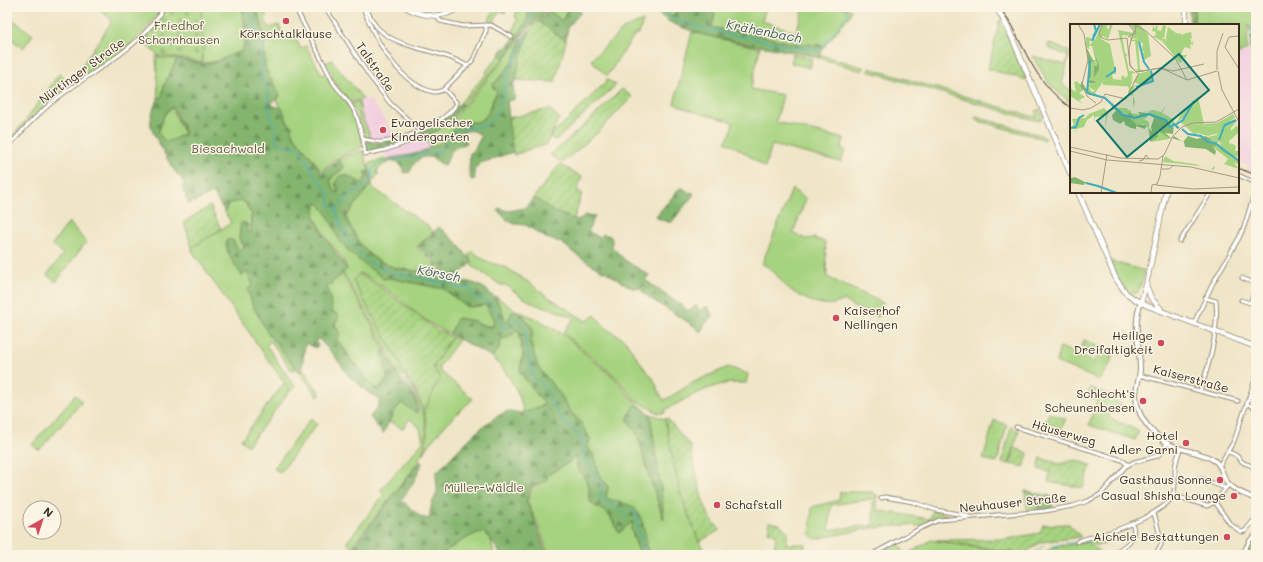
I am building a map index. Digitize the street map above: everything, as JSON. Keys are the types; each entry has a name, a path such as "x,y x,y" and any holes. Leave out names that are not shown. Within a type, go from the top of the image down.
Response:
{"main road":[{"path":"405,7 423,15 437,16 445,15 460,7"},
{"path":"996,7 1010,33 1070,173"},
{"path":"1186,7 1186,24"},
{"path":"1078,193 1116,278 1126,293 1140,302 1256,347"},
{"path":"1140,302 1146,285 1166,193"},
{"path":"1146,285 1151,298 1157,306 1164,311"}],"street":[{"name":"Nürtinger Straße","path":"7,148 32,121 55,100 136,43 153,24 164,7"},
{"path":"295,7 335,85 354,111 364,139 364,154 383,151 425,136"},
{"path":"297,11 311,7"},
{"name":"Talstraße","path":"325,7 368,74 392,105 419,131"},
{"path":"364,7 376,26 394,40 433,52 467,66"},
{"path":"364,7 379,44 404,76 413,83 431,92 438,92 444,89 473,59 486,31 486,25"},
{"path":"449,7 454,11"},
{"path":"437,16 440,22 461,26 492,26 512,37"},
{"path":"364,139 384,141 419,131 433,125 441,120 456,105 456,102 444,89"},
{"path":"1239,175 1256,183"},
{"path":"1194,323 1212,283 1239,238 1246,222 1256,188"},
{"path":"1180,241 1210,193"},
{"path":"1242,278 1256,285 1250,303 1242,300"},
{"path":"1200,391 1211,354 1217,315 1216,302 1206,298"},
{"path":"1140,302 1136,321 1140,366 1136,394 1141,416 1156,434 1167,444 1208,457 1219,466 1228,484 1256,499"},
{"name":"Kaiserstraße","path":"1139,375 1238,402"},
{"path":"1219,466 1234,441 1256,377"},
{"path":"1247,404 1256,408"},
{"name":"Häuserweg","path":"1016,428 1093,450 1119,459 1128,465"},
{"name":"Neuhauser Straße","path":"871,555 933,522 1036,512 1064,508 1083,502 1101,494 1128,465 1157,456 1167,444"},
{"path":"1077,542 1104,534 1132,523 1154,513 1168,502 1173,495 1176,484 1176,464 1180,449"},
{"path":"1228,452 1236,454 1243,462 1253,467"},
{"path":"1197,479 1200,478 1225,488"},
{"path":"1173,495 1204,506 1215,502 1228,484"},
{"path":"881,498 885,497 913,502 936,510 964,515 969,518"},
{"path":"1215,502 1230,524 1238,530 1244,532 1256,519"},
{"path":"1154,513 1162,543 1155,555"},
{"path":"1111,555 1127,544 1132,538 1134,530 1132,523"},
{"path":"1242,555 1250,540 1256,535"}],"shaded area":[{"path":"1248,50 1256,63 1256,174 1248,170 1250,166 1239,162 1239,56"},
{"path":"366,99 371,100 396,137 382,140 371,138 361,114 359,101"},
{"path":"426,137 430,148 427,150 388,159 385,154 385,152"}],"green space":[{"path":"97,7 162,7 149,26 124,50 106,64 75,82 72,80 111,23 110,18"},
{"name":"Friedhof Scharnhausen","path":"166,7 201,7 203,47 202,63 179,58 159,56 145,44 143,38 155,25"},
{"path":"201,7 242,7 246,36 242,51 217,61 202,63 203,47"},
{"path":"242,7 256,7 266,41 264,44 265,68 280,96 272,102 273,106 282,108 287,122 292,126 292,133 317,165 321,174 329,165 338,160 344,168 330,180 335,192 338,192 336,180 341,175 346,175 362,183 366,177 365,172 369,171 372,183 346,218 360,244 369,254 377,260 395,268 445,275 460,281 469,282 483,287 497,301 505,321 507,322 513,311 523,315 533,329 531,344 538,367 560,394 571,412 581,423 590,439 588,447 595,458 598,472 608,487 606,498 633,507 640,515 648,555 640,555 631,529 633,521 619,533 608,514 592,504 589,498 589,486 578,468 576,461 577,457 575,456 570,462 549,474 546,481 538,485 532,485 526,501 547,555 501,555 489,537 483,532 463,540 444,552 443,555 347,555 420,461 422,463 415,478 401,500 421,517 429,519 432,503 437,493 436,473 460,448 497,416 508,411 522,413 545,404 520,372 523,354 519,331 517,330 508,338 501,339 499,349 492,357 450,334 457,318 476,321 477,324 492,327 494,321 486,305 467,307 444,289 389,278 383,279 347,250 339,239 327,215 317,202 314,216 324,236 347,269 327,287 332,312 336,313 339,317 335,324 340,334 337,340 346,351 353,364 356,363 377,390 388,378 385,369 386,364 382,353 384,350 397,373 413,395 417,406 417,411 416,413 402,403 393,413 383,434 370,417 379,405 379,399 369,393 349,376 334,355 319,339 315,340 318,346 315,348 306,343 300,372 286,357 276,342 270,337 252,304 248,289 253,285 247,272 243,273 242,276 227,249 227,240 231,239 239,250 245,247 239,237 241,223 246,223 248,233 251,232 252,214 245,202 240,201 228,204 225,212 213,193 189,204 182,187 184,185 181,176 178,175 172,167 151,127 151,119 155,105 162,96 164,85 177,59 203,64 217,62 242,51 246,36","holes":["173,107 185,134 167,142 158,133 165,115"]},
{"path":"257,7 262,7 267,17 265,19 269,28 279,25 285,40 294,36 301,49 306,46 322,75 326,73 355,117 362,140 362,147 330,162 320,173 317,165 292,133 284,113 276,99 280,96 265,68 264,44 266,39"},
{"path":"495,7 507,7 505,13 499,11 493,25 488,23"},
{"path":"507,7 530,7 526,24 515,37 512,35 517,19 515,17 517,10"},
{"path":"530,7 550,7 525,32 504,58 500,55 500,53 526,24"},
{"path":"552,7 570,7 562,21 549,10"},
{"path":"570,7 575,7 581,12 568,27 566,41 538,21 549,10 562,21"},
{"path":"651,7 665,7 670,15 672,15 675,14 677,7 703,7 715,14 712,27 724,30 746,32 789,43 821,45 823,48 819,58 705,35 674,24 665,19"},
{"path":"665,7 677,7 677,10 670,15"},
{"path":"703,7 766,7 762,21 796,32 804,7 846,7 851,10 850,15 823,48 821,45 789,43 746,32 724,30 712,27 715,14"},
{"path":"1189,7 1194,7 1193,24 1190,24"},
{"path":"1195,7 1256,7 1256,30 1251,32 1248,24 1247,49 1239,54 1239,24 1194,24"},
{"path":"8,16 33,35 23,48 7,36"},
{"path":"1000,19 1010,40 1027,80 988,69"},
{"path":"538,21 566,41 555,82 516,80 521,55 530,30"},
{"path":"643,21 639,34 635,34 607,76 591,60 623,29"},
{"path":"530,30 521,55 516,80 513,85 515,99 507,101 513,152 481,163 474,169 475,179 471,180 469,171 470,153 473,152 481,137 475,131 462,132 467,143 453,149 446,164 443,165 431,157 425,157 416,161 410,172 404,173 403,168 397,161 389,162 388,159 424,151 434,145 438,145 458,125 460,128 467,122 481,121 487,114 497,92 492,86 511,64 522,40"},
{"path":"692,32 760,48 751,89 783,95 776,122 844,139 841,149 845,150 841,162 772,145 765,167 739,149 725,142 730,135 733,122 696,112 674,104"},
{"path":"1252,36 1256,45 1256,58 1250,48"},
{"path":"522,38 521,45 515,58 492,86 497,92 491,103 488,115 478,122 467,122 461,128 458,125 438,145 434,145 430,148 426,136 442,128 456,116"},
{"path":"1049,43 1070,52 1062,84 1070,89 1070,102 1050,85 1032,56 1066,65 1068,56 1048,48"},
{"path":"793,54 812,59 810,68 791,63"},
{"path":"500,55 504,58 463,105 460,103 487,73 486,71"},
{"path":"821,55 865,68 862,71 819,58"},
{"path":"156,56 161,58 177,59 164,85 162,96 158,99"},
{"path":"332,60 363,99 350,102 336,84 332,77 333,72 329,70 325,63"},
{"path":"869,68 1031,116 1036,117 1036,111 1040,109 1043,117 1040,120 1033,120 868,71"},
{"path":"59,74 73,84 37,113 7,146 7,143 26,120"},
{"path":"606,79 616,85 556,140 551,138 554,130 560,127 607,81"},
{"path":"622,89 632,97 597,133 562,163 550,155 588,122"},
{"path":"359,101 361,114 371,139 364,137 357,114 351,104"},
{"path":"459,104 463,105 446,124 429,134 386,148 366,151 366,141 378,143 419,133 441,122"},
{"path":"172,108 184,134 167,143 158,134 165,113"},
{"path":"550,109 559,118 546,145 514,155 508,118"},
{"path":"976,117 1044,136 1046,140 975,120"},
{"path":"363,151 369,171 365,172 366,177 362,184 346,176 335,184 338,192 335,192 330,180 334,175 341,171 342,165 338,160"},
{"path":"386,158 388,163 384,164 377,170 378,175 373,181 368,164"},
{"path":"560,164 582,177 577,191 582,193 574,219 553,211 534,197"},
{"path":"372,183 373,188 428,226 433,232 417,247 445,275 395,268 377,260 360,244 346,219 348,214"},
{"path":"681,187 694,194 671,223 655,217"},
{"path":"792,189 806,199 793,233 805,239 813,238 825,242 827,277 883,303 878,317 852,306 844,300 837,303 822,304 799,296 784,284 773,271 762,264"},
{"path":"534,197 555,211 572,218 579,220 585,215 595,216 588,231 600,238 603,234 610,236 612,239 612,247 626,261 649,275 645,280 689,311 696,305 700,311 708,306 712,316 704,325 702,331 700,332 694,326 648,297 639,288 632,288 597,268 562,243 546,238 526,225 515,224 508,221 498,211 499,208 508,211 525,208"},
{"path":"239,201 245,202 252,214 251,232 248,233 246,231 246,223 241,223 239,238 244,247 239,251 233,240 228,252 243,273 247,271 253,285 248,289 252,304 272,339 296,368 292,371 271,341 266,345 295,387 290,391 192,251 192,248 231,223 225,212 228,204"},
{"path":"317,202 326,212 347,249 383,279 389,278 444,289 464,305 473,307 486,305 495,321 492,327 458,318 450,334 427,321 383,286 360,273 353,281 401,365 402,371 407,375 406,377 401,375 393,364 371,320 343,273 347,269 343,260 325,236 314,215"},
{"path":"210,206 221,229 192,248 184,222"},
{"path":"69,222 86,242 56,282 47,275 63,254 52,245"},
{"path":"439,227 457,243 471,261 470,265 454,278 445,273 418,246"},
{"path":"472,251 486,261 507,268 586,321 595,315 607,329 625,340 644,368 653,378 662,398 665,400 694,382 728,367 748,374 746,383 715,386 679,402 665,410 665,413 658,413 634,399 616,377 563,333 574,318 537,305 522,297 506,285 501,285 472,266 472,261 468,255"},
{"path":"1110,261 1145,271 1137,293 1132,293 1120,282"},
{"path":"342,274 370,321 384,350 382,353 386,364 385,369 388,378 383,385 377,389 367,379 356,363 353,364 346,351 337,340 327,287"},
{"path":"359,274 375,283 437,330 452,337 434,365 434,369 440,377 426,408 423,409 414,388 406,377 407,375 402,371 401,365 353,281"},
{"path":"495,296 514,309 543,322 564,335 614,377 629,396 637,403 631,410 628,420 638,436 663,518 661,489 650,414 665,419 680,493 699,542 707,555 648,555 644,530 638,512 606,498 608,487 598,472 595,458 588,447 590,439 581,423 571,412 560,394 538,367 531,344 533,329 513,311 507,322 505,321"},
{"path":"517,330 519,331 523,354 520,369 545,404 523,413 517,391 502,368 492,357 499,349 501,339 508,338"},
{"path":"452,337 459,340 439,367 440,371 473,399 440,431 423,455 427,432 423,409 426,407 440,377 434,369 434,365"},
{"path":"1084,340 1113,353 1110,364 1099,380 1056,362 1060,347 1094,362 1098,354 1082,346"},
{"path":"302,368 321,394 319,396 317,396 300,372"},
{"path":"406,378 415,392 424,417 426,426 425,444 422,453 411,472 350,547 347,542 384,495 381,492 381,489 423,442 420,428 410,419 402,429 395,424 388,422 398,406 402,403 417,413 419,411 416,399 405,380"},
{"path":"284,383 290,391 248,446 241,440"},
{"path":"1091,388 1116,398 1115,401 1121,405 1117,411 1111,410 1109,418 1139,431 1135,440 1089,425 1097,400 1088,396"},
{"path":"75,395 81,400 81,403 41,448 38,449 32,445"},
{"path":"637,403 650,414 664,520 638,436 628,420 631,410"},
{"path":"1049,413 1066,419 1061,429 1045,423"},
{"path":"311,418 317,424 280,473 274,468"},
{"path":"667,418 690,446 702,498 710,518 720,530 699,542 680,493 665,419"},
{"path":"994,420 1007,425 997,462 983,459"},
{"path":"1011,427 1019,431 1009,464 1002,463"},
{"path":"1015,448 1028,453 1024,467 1010,464"},
{"path":"575,456 577,457 576,461 590,488 589,496 591,503 608,513 619,533 633,520 631,529 640,555 549,555 537,522 527,502 534,485 538,485 549,474 570,462"},
{"path":"1041,458 1059,464 1075,460 1091,465 1083,488 1048,482 1050,472 1038,469"},
{"path":"1025,491 1035,496 1038,510 1027,511"},
{"path":"1027,491 1051,496 1053,508 1038,510 1036,496"},
{"path":"840,492 871,492 877,495 877,498 831,505 829,530 872,525 872,528 815,539 810,535 812,507 839,500"},
{"path":"877,500 877,510 929,519 933,511 949,515 949,517 931,521 920,526 907,525 873,528 873,502"},
{"path":"769,522 780,524 788,532 786,544 806,544 802,555 771,555 774,551 776,534 768,531"},
{"path":"1069,524 1081,537 1041,542 1025,553 1009,552 936,540 1007,539 1040,533 1043,525"},
{"path":"483,532 491,540 494,555 443,555 444,552 463,540"},
{"path":"1108,537 1110,539 1105,544 1095,545 1090,541"},
{"path":"931,540 1019,555 906,555"},
{"path":"1251,541 1256,541 1256,555 1244,555"},
{"path":"1088,542 1104,555 1040,555 1054,547"},
{"path":"898,543 906,555 876,555"}],"waterway":[{"name":"Körsch","path":"251,7 253,20 262,48 261,77 268,92 269,109 276,130 276,142 279,144 299,147 315,175 329,194 329,204 336,209 346,238 369,262 392,273 422,278 440,283 450,283 457,288 469,288 476,298 488,301 498,315 503,328 508,327 514,320 517,320 526,331 525,344 533,376 546,389 562,421 577,433 582,442 585,459 603,489 600,499 617,507 626,514 633,511 637,514 638,529 645,552 644,555"},
{"name":"Krähenbach","path":"530,21 532,12 537,7"},
{"name":"Krähenbach","path":"658,7 670,17 683,23 736,36 815,50 822,47 848,14 844,7"},
{"path":"1252,50 1250,32 1256,13"},
{"name":"Krähenbach","path":"462,128 486,126 492,120 499,108 509,71 527,35"},
{"path":"1252,53 1256,63"},
{"name":"Krähenbach","path":"390,161 431,152 439,152 448,146 450,136 458,129"},
{"name":"Krähenbach","path":"373,179 372,170 381,162 387,161"},
{"name":"Krähenbach","path":"336,209 345,202 353,191 357,191 371,181"},
{"path":"1051,547 1061,544 1090,541"},
{"path":"1032,555 1044,545"}],"tram line":[{"path":"1000,7 1037,73 1057,97 1070,107"},
{"path":"1239,168 1256,175"}],"place":[{"name":"Körschtalklause","path":"286,21"},
{"name":"Evangelischer Kindergarten","path":"383,130"},
{"name":"Kaiserhof Nellingen","path":"836,318"},
{"name":"Heilige Dreifaltigkeit","path":"1161,343"},
{"name":"Schlecht's Scheunenbesen","path":"1143,401"},
{"name":"Hotel Adler Garni","path":"1186,443"},
{"name":"Gasthaus Sonne","path":"1220,480"},
{"name":"Casual Shisha Lounge","path":"1234,496"},
{"name":"Schafstall","path":"717,505"},
{"name":"Aichele Bestattungen","path":"1227,537"}],"park label":[{"name":"Biesachwald","path":"228,149"},
{"name":"Müller-Wäldle","path":"484,488"}]}
